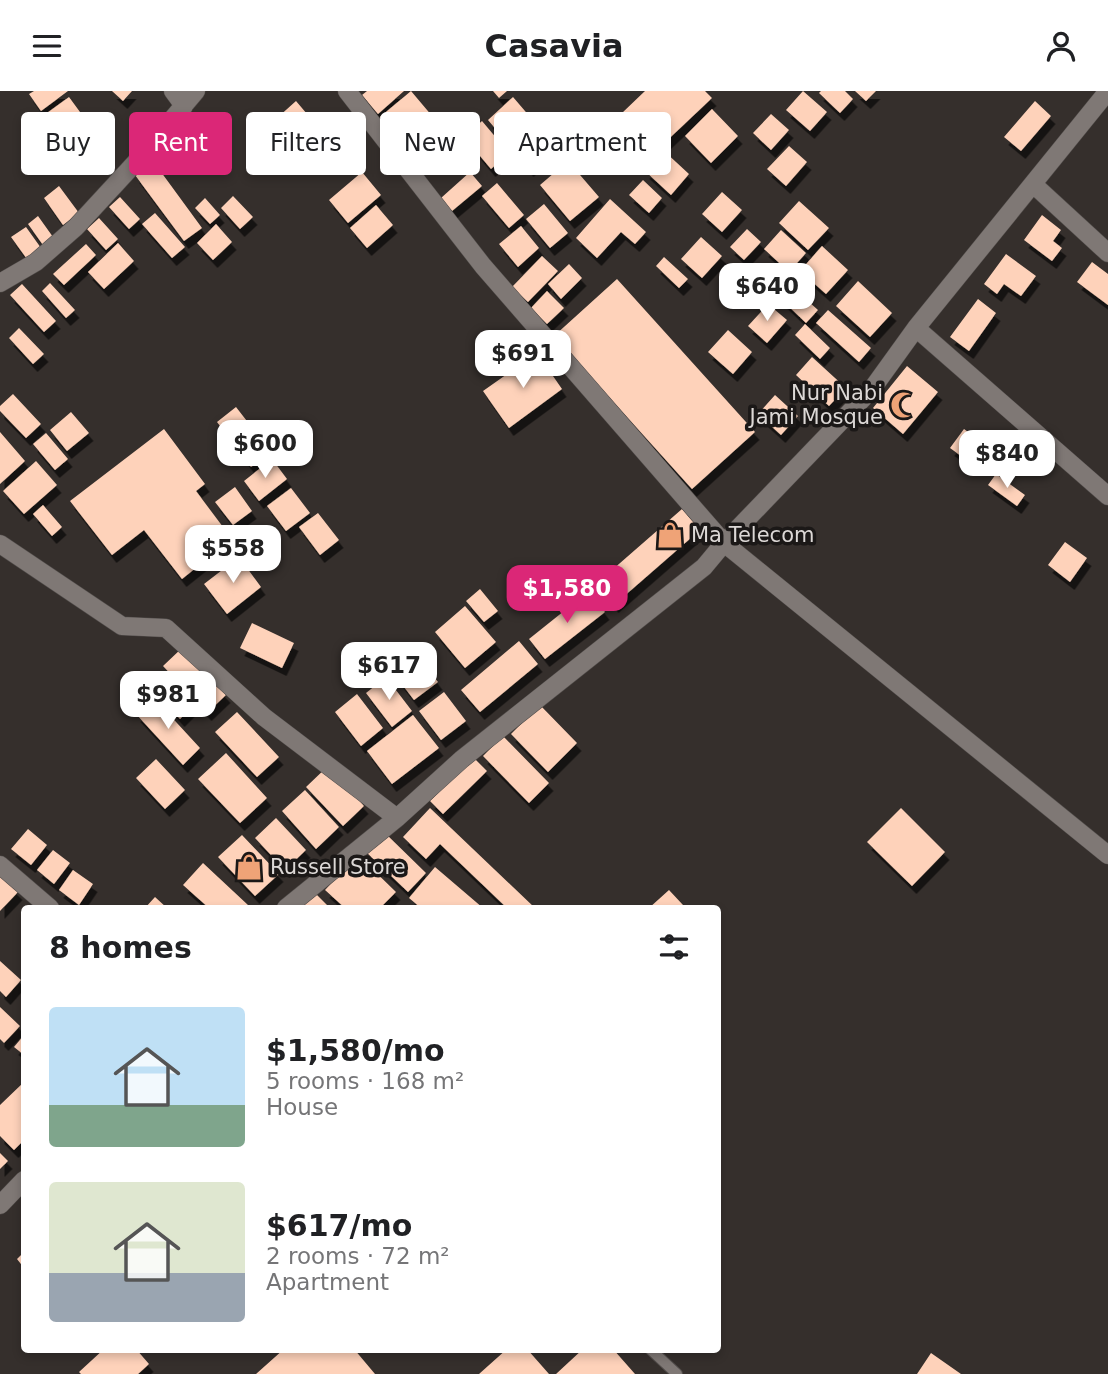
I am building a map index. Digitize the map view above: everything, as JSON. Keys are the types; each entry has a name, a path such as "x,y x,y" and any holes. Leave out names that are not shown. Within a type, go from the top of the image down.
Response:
{"street":[{"path":"173,91 184,106"},
{"path":"1,280 36,262 76,227 196,91"},
{"path":"347,91 483,266 724,543 1108,856"},
{"path":"290,905 397,818 462,759 704,567 872,389 916,328 1108,91"},
{"path":"1033,184 1108,253"},
{"path":"916,328 1108,496"},
{"path":"0,544 122,626 166,628 264,717 397,818"},
{"path":"0,865 47,905"},
{"path":"0,1205 21,1182"}],"lane":[{"path":"654,1353 677,1374"}],"building":[{"path":"34,91 68,91 41,111 29,94"},
{"path":"112,91 132,91 123,101"},
{"path":"367,91 404,91 378,114 362,95"},
{"path":"411,91 429,112 386,112"},
{"path":"493,91 507,91 499,98"},
{"path":"645,91 705,91 712,98 671,137 671,112 623,112"},
{"path":"803,91 827,112 810,131 786,110"},
{"path":"845,91 853,99 840,113 819,93"},
{"path":"855,91 876,91 866,101"},
{"path":"69,97 80,112 48,112"},
{"path":"513,97 526,112 497,112"},
{"path":"296,101 305,112 284,112"},
{"path":"1035,101 1051,116 1021,151 1004,137"},
{"path":"712,109 738,136 711,163 685,136"},
{"path":"494,114 494,127 488,120"},
{"path":"771,114 789,130 771,150 753,133"},
{"path":"482,121 494,135 494,166 491,169 480,156"},
{"path":"789,146 807,162 786,186 767,169"},
{"path":"671,157 689,174 671,195 649,175 671,175"},
{"path":"135,175 163,175 202,228 184,241"},
{"path":"358,175 364,175 381,195 348,223 329,200"},
{"path":"467,175 473,175 482,186 452,211 441,198"},
{"path":"552,175 580,175 599,197 570,221 540,185"},
{"path":"643,180 662,198 649,213 629,195"},
{"path":"497,183 524,215 509,228 482,196"},
{"path":"59,186 79,213 63,225 44,198"},
{"path":"722,192 742,210 722,232 702,214"},
{"path":"233,196 253,217 240,229 221,208"},
{"path":"120,197 140,219 129,229 109,207"},
{"path":"205,198 220,215 210,224 195,208"},
{"path":"610,199 646,232 635,244 621,232 597,258 576,238"},
{"path":"799,201 829,228 808,250 779,223"},
{"path":"544,204 568,233 550,248 526,219"},
{"path":"376,205 393,225 367,248 350,228"},
{"path":"155,213 185,247 172,258 142,224"},
{"path":"1042,215 1061,230 1053,241 1062,248 1052,261 1024,240"},
{"path":"38,216 53,237 43,245 28,224"},
{"path":"99,218 118,239 106,250 87,229"},
{"path":"216,224 232,242 213,260 197,243"},
{"path":"521,226 539,248 518,267 499,244"},
{"path":"26,227 41,248 27,259 11,237"},
{"path":"747,229 761,242 744,260 730,247"},
{"path":"781,230 806,253 789,272 764,249"},
{"path":"701,237 722,256 702,278 681,259"},
{"path":"118,243 134,261 104,289 88,272"},
{"path":"86,244 96,255 64,285 53,274"},
{"path":"822,246 848,270 826,294 800,271"},
{"path":"1006,254 1036,276 1021,296 1004,284 997,294 984,284"},
{"path":"542,256 558,271 528,302 512,287"},
{"path":"664,257 688,279 679,288 656,266"},
{"path":"1092,262 1108,274 1108,305 1077,282"},
{"path":"569,264 582,278 561,299 548,284"},
{"path":"617,279 755,432 692,489 554,336"},
{"path":"858,281 892,313 870,337 836,306"},
{"path":"50,283 75,310 66,318 42,291"},
{"path":"22,284 56,321 44,332 10,295"},
{"path":"790,285 818,310 806,323 779,297"},
{"path":"547,291 564,308 547,324 531,308"},
{"path":"978,299 996,313 969,351 950,337"},
{"path":"768,304 787,320 767,343 748,326"},
{"path":"828,310 871,348 859,362 816,323"},
{"path":"805,324 830,348 820,359 795,335"},
{"path":"19,328 44,354 33,364 9,338"},
{"path":"728,330 752,352 733,374 708,352"},
{"path":"537,353 562,389 509,428 483,391"},
{"path":"812,357 846,388 829,406 796,375"},
{"path":"907,366 938,392 903,434 873,408"},
{"path":"13,394 41,424 26,438 0,411 0,406"},
{"path":"775,395 798,416 781,435 758,414"},
{"path":"236,407 271,452 251,467 217,422"},
{"path":"71,412 89,433 67,451 50,430"},
{"path":"164,429 205,484 196,491 232,539 182,579 144,530 112,555 70,501"},
{"path":"964,429 986,445 972,464 950,448"},
{"path":"0,432 25,461 0,484"},
{"path":"46,433 68,459 55,470 33,444"},
{"path":"272,459 287,479 259,501 244,481"},
{"path":"36,461 57,485 24,514 3,491"},
{"path":"996,474 1025,495 1017,506 988,485"},
{"path":"235,487 252,511 233,525 215,502"},
{"path":"291,488 310,513 286,531 267,506"},
{"path":"43,505 62,527 52,536 33,514"},
{"path":"682,509 700,530 614,605 596,584"},
{"path":"318,513 339,540 320,555 299,527"},
{"path":"1065,542 1087,558 1070,582 1048,565"},
{"path":"239,557 261,587 227,614 204,584"},
{"path":"480,589 498,611 484,622 466,601"},
{"path":"589,591 605,612 545,659 529,639"},
{"path":"465,606 496,642 465,668 435,632"},
{"path":"252,623 294,643 282,668 240,648"},
{"path":"519,641 538,664 480,712 461,690"},
{"path":"182,648 226,695 207,713 163,666"},
{"path":"412,648 438,682 414,700 388,666"},
{"path":"162,673 193,706 180,719 149,685"},
{"path":"386,677 412,711 392,727 366,693"},
{"path":"444,692 466,721 441,740 419,711"},
{"path":"357,694 383,728 361,746 335,712"},
{"path":"154,698 200,748 183,765 136,714"},
{"path":"540,705 577,743 548,772 511,734"},
{"path":"237,712 279,757 257,777 215,732"},
{"path":"413,715 439,748 392,784 367,751"},
{"path":"503,736 549,783 529,803 483,756"},
{"path":"226,753 267,798 240,823 198,779"},
{"path":"474,758 487,771 443,814 430,801"},
{"path":"156,759 185,790 165,809 136,778"},
{"path":"328,766 364,806 343,826 306,787"},
{"path":"305,790 339,827 316,849 282,811"},
{"path":"430,808 532,905 504,905 440,844 426,859 403,837"},
{"path":"901,808 945,852 912,886 867,842"},
{"path":"276,818 306,850 285,870 255,838"},
{"path":"28,829 47,845 31,865 11,849"},
{"path":"384,832 426,873 408,892 365,851"},
{"path":"242,835 279,874 255,896 218,857"},
{"path":"53,850 70,863 54,884 37,870"},
{"path":"358,855 396,892 383,905 342,905 325,890"},
{"path":"203,863 248,905 206,905 183,885"},
{"path":"435,867 479,905 417,905 409,898"},
{"path":"73,870 93,884 79,905 59,890"},
{"path":"0,875 18,892 0,911"},
{"path":"312,890 327,905 301,905"},
{"path":"669,890 683,905 652,905"},
{"path":"155,897 164,905 148,905"},
{"path":"0,961 21,980 6,997 0,991"},
{"path":"0,1007 20,1026 4,1043 0,1039"},
{"path":"21,1039 21,1053 14,1047"},
{"path":"21,1085 21,1143 14,1150 0,1136 0,1105"},
{"path":"0,1153 8,1161 0,1169"},
{"path":"100,1353 139,1353 149,1364 138,1374 79,1372"},
{"path":"280,1353 357,1353 375,1374 256,1374"},
{"path":"503,1353 531,1353 549,1374 479,1374"},
{"path":"579,1353 617,1353 635,1374 556,1374"},
{"path":"931,1353 961,1374 917,1374"}],"place":[{"name":"Nur Nabi Jami Mosque","path":"904,405"},
{"name":"Ma Telecom","path":"670,535"},
{"name":"Russell Store","path":"249,867"}]}
